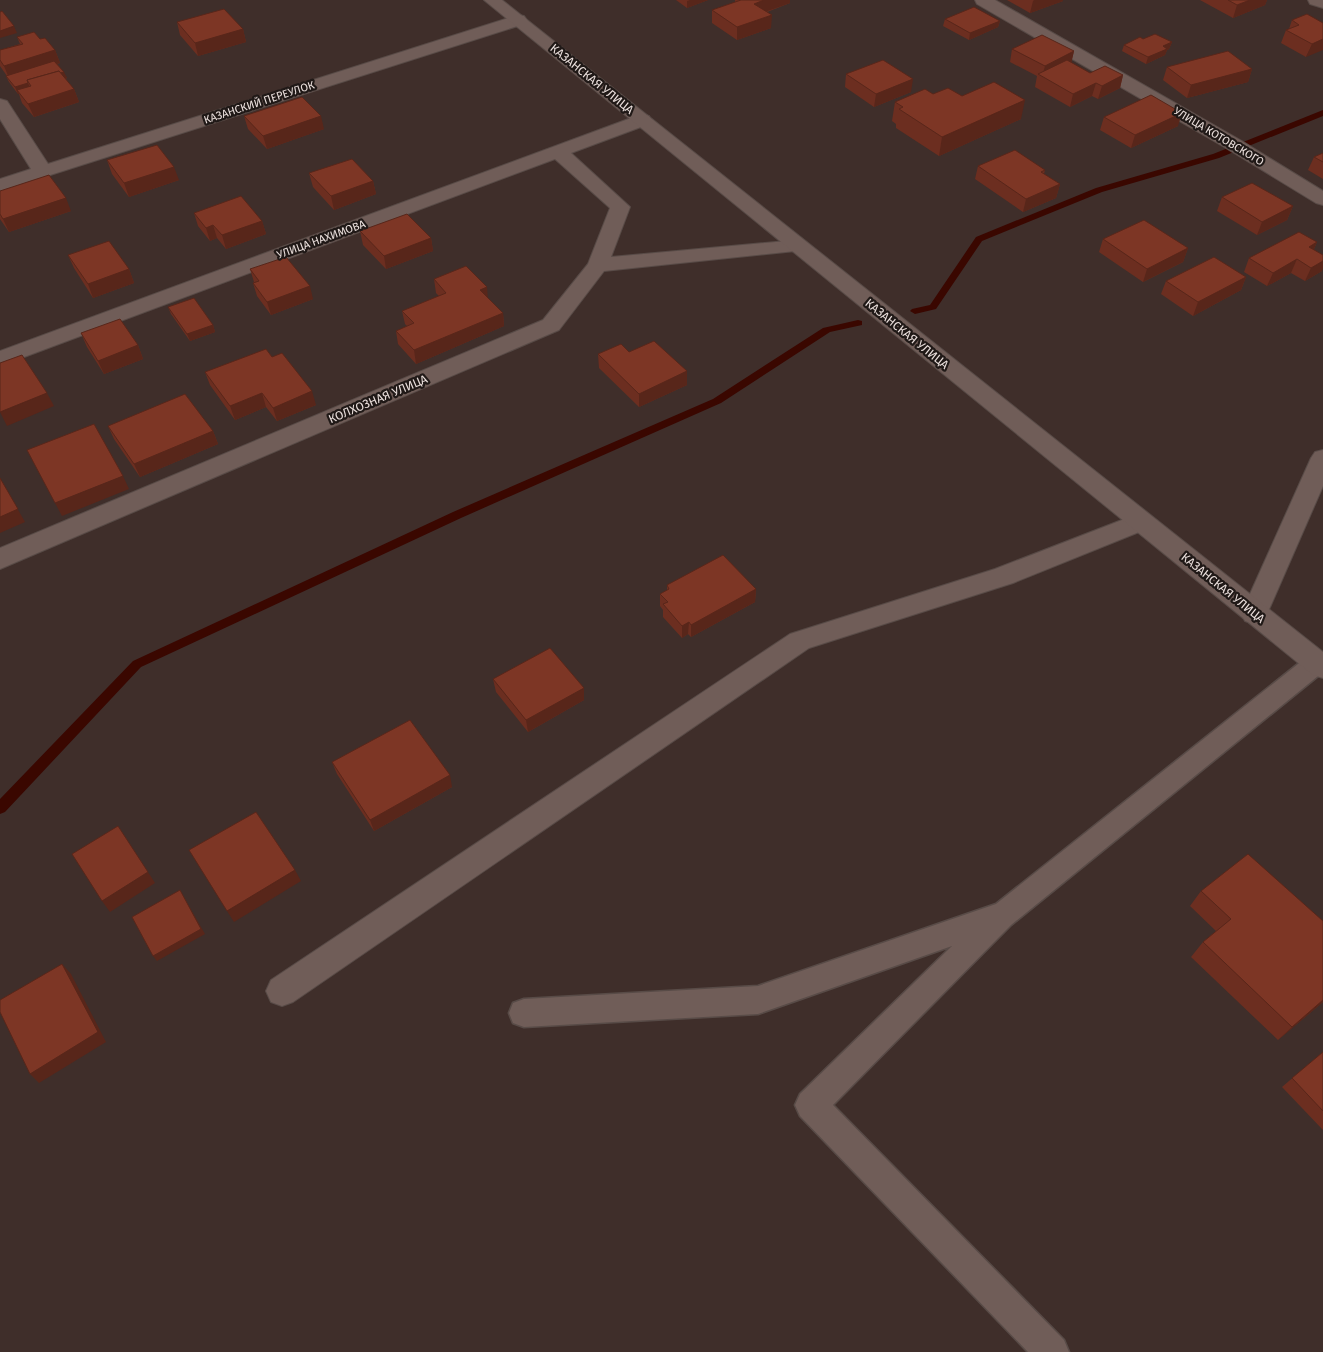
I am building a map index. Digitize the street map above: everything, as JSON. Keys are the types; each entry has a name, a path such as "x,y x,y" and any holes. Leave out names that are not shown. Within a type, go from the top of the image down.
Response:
{"street":[{"name":"КАЗАНСКАЯ УЛИЦА","path":"492,0 1254,614 1320,665"},
{"name":"УЛИЦА КОТОВСКОГО","path":"983,0 1233,144 1323,199"},
{"path":"1316,0 1323,3"},
{"name":"КАЗАНСКИЙ ПЕРЕУЛОК","path":"0,185 42,170 518,20"},
{"path":"0,105 42,170"},
{"name":"УЛИЦА НАХИМОВА","path":"0,359 642,120"},
{"name":"КОЛХОЗНАЯ УЛИЦА","path":"0,559 551,325 598,265 620,207 558,151"},
{"path":"598,265 798,246"},
{"path":"1254,614 1323,458"},
{"path":"282,991 800,641 1004,576 1140,522"}],"lane":[{"path":"1052,1352 811,1105 1005,914 1320,665"},
{"path":"524,1013 758,1000 1005,914"}],"building":[{"path":"741,0 764,0 754,4 772,15 737,27 712,10"},
{"path":"1228,0 1250,0 1237,5"},
{"path":"974,7 1000,21 970,33 945,19"},
{"path":"224,9 243,29 195,43 177,22"},
{"path":"2,11 14,26 0,31 0,12"},
{"path":"1307,14 1323,23 1323,39 1312,44 1286,30 1299,25 1292,20"},
{"path":"34,32 40,39 45,38 55,50 4,66 0,60 0,50 23,44 17,37"},
{"path":"1155,34 1172,42 1163,46 1167,49 1148,57 1124,45 1140,37 1143,39"},
{"path":"1042,35 1074,51 1045,66 1012,49"},
{"path":"1228,51 1252,69 1191,85 1167,67"},
{"path":"883,60 913,79 876,94 846,74"},
{"path":"1067,60 1090,73 1105,66 1123,75 1102,86 1096,83 1073,94 1038,74"},
{"path":"54,61 64,72 60,73 59,71 27,80 28,83 15,87 6,76"},
{"path":"59,71 74,89 28,104 17,90 31,86 27,80"},
{"path":"994,82 1025,100 942,137 899,109 903,107 895,102 925,89 933,94 948,88 962,96"},
{"path":"1151,95 1182,113 1135,135 1104,117"},
{"path":"302,97 321,116 263,136 244,116"},
{"path":"157,145 174,167 124,183 107,160"},
{"path":"1015,150 1045,170 1041,172 1060,184 1026,199 978,166"},
{"path":"1323,153 1323,162 1314,157"},
{"path":"352,159 373,181 331,196 309,173"},
{"path":"49,175 66,198 3,219 0,214 0,191"},
{"path":"1252,183 1293,206 1262,222 1222,197"},
{"path":"241,196 262,221 222,235 213,225 206,228 194,213"},
{"path":"407,214 431,238 384,256 360,231"},
{"path":"1144,220 1188,248 1147,269 1103,239"},
{"path":"1299,232 1317,242 1309,247 1323,255 1323,261 1311,268 1297,259 1273,273 1249,258"},
{"path":"109,241 129,269 88,284 68,255"},
{"path":"286,257 310,286 267,302 253,283 259,281 250,269"},
{"path":"1214,257 1246,277 1198,302 1166,281"},
{"path":"466,266 487,287 480,290 503,313 414,350 396,331 414,323 402,311 446,293 434,279"},
{"path":"194,298 213,325 187,334 168,307"},
{"path":"120,319 138,345 98,361 81,333"},
{"path":"654,341 687,371 639,394 598,354 621,344 629,352"},
{"path":"266,349 272,357 282,353 312,391 273,408 262,393 230,406 205,372"},
{"path":"22,355 47,393 0,412 0,363"},
{"path":"185,394 213,431 134,464 108,426"},
{"path":"94,424 123,476 55,503 27,450"},
{"path":"0,478 18,509 0,517"},
{"path":"723,555 756,589 691,625 689,622 682,626 663,604 668,602 660,594 669,589 667,585"},
{"path":"550,648 584,688 526,720 493,679"},
{"path":"410,720 450,775 370,820 332,762"},
{"path":"256,812 295,870 227,911 189,850"},
{"path":"118,826 148,872 102,901 72,854"},
{"path":"1248,854 1323,921 1323,1000 1292,1027 1203,942 1231,919 1201,891"},
{"path":"180,890 201,929 153,956 132,917"},
{"path":"62,964 98,1032 30,1074 0,1012 0,1000"},
{"path":"1323,1052 1323,1111 1292,1078"}],"waterway":[{"path":"915,311 933,307 979,239 1099,190 1216,156 1323,113"},
{"path":"0,808 137,664 457,515 717,401 827,330 858,323"}]}
